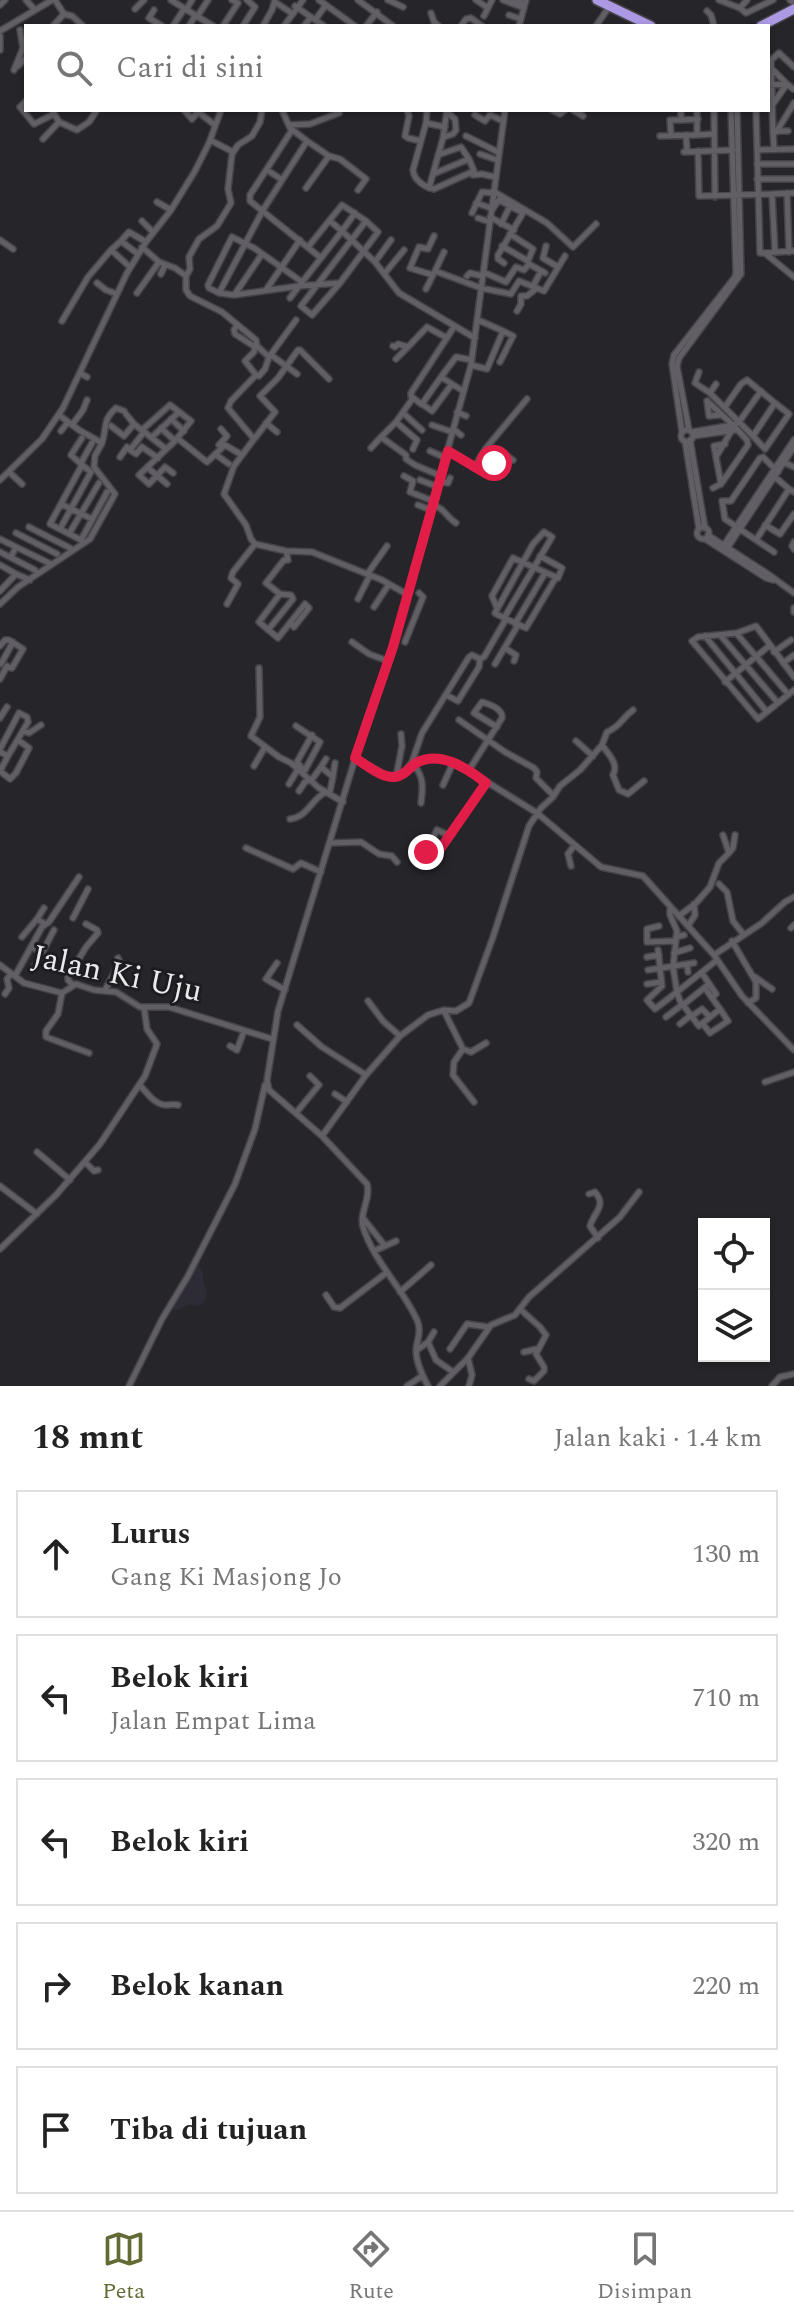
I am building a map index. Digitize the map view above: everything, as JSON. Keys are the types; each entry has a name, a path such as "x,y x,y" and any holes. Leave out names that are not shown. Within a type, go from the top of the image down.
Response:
{"highway":[{"path":"597,0 644,24"},
{"path":"764,24 793,2"}],"street":[{"path":"0,5 5,0"},
{"path":"26,0 35,10"},
{"path":"0,50 0,33 53,0 64,14 81,24"},
{"path":"135,9 144,0"},
{"path":"171,0 209,24"},
{"path":"182,6 192,0"},
{"path":"191,24 208,0"},
{"path":"244,24 255,7 247,0"},
{"path":"320,0 352,24"},
{"path":"358,0 391,24"},
{"path":"388,0 403,7"},
{"path":"476,0 488,8"},
{"path":"484,16 492,0"},
{"path":"503,0 525,4"},
{"path":"514,0 525,4"},
{"path":"719,0 746,13 773,0"},
{"path":"740,8 747,0"},
{"path":"224,24 237,1"},
{"path":"264,24 276,2 290,12"},
{"path":"283,24 298,3"},
{"path":"298,3 321,24"},
{"path":"283,24 298,3"},
{"path":"509,15 520,23 525,4"},
{"path":"306,24 326,5"},
{"path":"597,24 610,6"},
{"path":"145,24 154,10"},
{"path":"707,11 713,24"},
{"path":"368,24 377,12"},
{"path":"431,13 436,24"},
{"path":"55,24 64,14"},
{"path":"149,18 159,24"},
{"path":"462,24 471,18 479,24"},
{"path":"16,21 24,35"},
{"path":"20,30 23,48 14,70 24,60"},
{"path":"774,149 770,62 779,53 794,67"},
{"path":"772,69 793,89"},
{"path":"770,85 787,84"},
{"path":"773,105 787,84"},
{"path":"24,103 20,107 36,125 53,112 59,122 80,129 95,112"},
{"path":"775,132 794,103"},
{"path":"26,116 33,112"},
{"path":"198,112 215,125"},
{"path":"0,480 45,435 59,415 130,267 195,171 220,112"},
{"path":"262,112 252,136 233,152 228,189 231,203 219,223 199,239 189,257 186,290 190,296 222,312 237,325 235,334 297,374"},
{"path":"283,112 290,128 366,179 358,190"},
{"path":"408,112 405,136 421,141"},
{"path":"427,112 413,171 415,177 429,188 436,189 474,172 461,147 438,155"},
{"path":"429,188 448,112"},
{"path":"443,138 456,130 455,119 448,112"},
{"path":"129,1386 235,1184 255,1129 285,990 355,758 388,661 472,363 505,112"},
{"path":"576,112 583,116"},
{"path":"681,112 681,120"},
{"path":"697,112 697,135"},
{"path":"714,112 715,197"},
{"path":"731,112 736,150"},
{"path":"737,112 736,196 741,274 678,361 702,528 707,537 766,578 774,580"},
{"path":"756,112 760,253 794,277"},
{"path":"321,258 250,201 249,197 290,128 339,113"},
{"path":"475,115 485,121 490,115 503,121"},
{"path":"671,135 670,120 698,119"},
{"path":"43,139 59,122"},
{"path":"426,123 445,127"},
{"path":"775,132 788,131"},
{"path":"660,136 714,134"},
{"path":"686,135 685,152 736,150"},
{"path":"466,136 498,152"},
{"path":"210,140 233,152"},
{"path":"219,293 263,210 307,141"},
{"path":"757,150 794,149"},
{"path":"698,151 699,196 791,193 791,251 765,254"},
{"path":"480,154 497,160"},
{"path":"306,188 329,156"},
{"path":"433,174 469,159"},
{"path":"757,164 794,164"},
{"path":"408,168 416,182 432,192 473,175 495,177"},
{"path":"267,170 281,179"},
{"path":"757,179 794,179"},
{"path":"491,214 475,215 476,203 484,191 493,192 547,223 574,247 596,224"},
{"path":"772,194 775,252"},
{"path":"491,214 498,200 523,214 502,246 498,257 504,263"},
{"path":"157,202 171,210"},
{"path":"476,203 533,249 528,261 502,246"},
{"path":"308,247 342,205 355,213 366,221 378,231 312,315 301,307 366,221"},
{"path":"501,224 510,206"},
{"path":"290,298 355,213"},
{"path":"142,221 153,232"},
{"path":"330,221 375,262 399,293 453,329"},
{"path":"62,321 95,267 129,232 162,263 186,276"},
{"path":"434,236 428,249 419,247 410,268 512,294 519,281 545,290 565,256"},
{"path":"300,284 262,254 231,238 208,285 219,293 234,295 300,284 340,283"},
{"path":"0,240 13,249"},
{"path":"266,290 300,240"},
{"path":"375,262 391,240"},
{"path":"121,241 138,254"},
{"path":"546,246 543,258 558,267"},
{"path":"111,250 130,267"},
{"path":"385,273 404,250"},
{"path":"426,289 444,252"},
{"path":"234,295 262,254"},
{"path":"161,274 162,263"},
{"path":"137,293 162,263"},
{"path":"467,276 470,273 483,274 506,282 516,267 524,270 529,264 542,274 527,296 521,296 517,311"},
{"path":"97,283 117,294"},
{"path":"527,296 530,303"},
{"path":"254,438 228,408 231,401 265,369 270,356 296,320"},
{"path":"478,320 513,336 500,362"},
{"path":"441,325 476,338"},
{"path":"396,359 427,327 447,338"},
{"path":"452,384 432,411 413,398 411,393 453,329"},
{"path":"422,404 458,356 487,369 503,331"},
{"path":"393,346 408,347"},
{"path":"256,347 245,361 256,375"},
{"path":"329,379 300,350 296,352 278,378 260,396 275,410 232,470 224,494 255,544 286,551 312,552 408,592 420,591 423,597 405,642"},
{"path":"442,357 449,364"},
{"path":"699,372 695,383 725,407 732,428"},
{"path":"80,373 87,377"},
{"path":"441,377 463,391"},
{"path":"688,435 732,428 753,436 765,449 789,414 745,380 725,407"},
{"path":"710,393 716,384"},
{"path":"721,484 714,446 725,444 732,428 761,391"},
{"path":"371,448 396,422 413,398"},
{"path":"474,468 486,448 527,399"},
{"path":"61,431 83,410 87,400"},
{"path":"753,436 775,403"},
{"path":"120,457 127,447 130,450 139,444 143,431 169,405 191,421 139,475 149,484 165,467 173,473"},
{"path":"0,604 18,587 90,539 115,494 94,467 95,456 102,443 103,427 112,411 116,408 125,412 134,424 166,449"},
{"path":"152,437 179,412"},
{"path":"457,412 466,416"},
{"path":"403,413 422,430"},
{"path":"59,415 102,443"},
{"path":"713,488 721,484 748,445 747,440 722,415"},
{"path":"171,419 184,431"},
{"path":"396,422 417,440 413,449"},
{"path":"266,423 277,432"},
{"path":"111,426 124,436 134,424"},
{"path":"432,425 461,435"},
{"path":"161,428 207,462 227,436 221,429"},
{"path":"381,437 406,455 406,459 439,481"},
{"path":"45,548 60,529 91,472 71,455 82,438"},
{"path":"212,439 242,455"},
{"path":"726,546 776,473 794,440"},
{"path":"92,443 50,523 81,540 107,492"},
{"path":"139,444 158,458"},
{"path":"782,462 794,447"},
{"path":"430,451 488,472 504,454 513,460"},
{"path":"215,454 229,464"},
{"path":"756,540 791,490 761,457 731,501 722,501 723,513 725,519 738,528 756,540 774,552"},
{"path":"782,462 794,467"},
{"path":"147,467 167,484"},
{"path":"9,472 22,484"},
{"path":"404,476 413,481 410,492 432,506"},
{"path":"420,480 448,483 450,478"},
{"path":"69,534 99,483"},
{"path":"61,504 99,523"},
{"path":"418,505 443,508 456,523"},
{"path":"765,525 780,534 794,514"},
{"path":"29,527 70,548"},
{"path":"702,528 697,532 698,537 707,537 726,546 794,593"},
{"path":"480,659 485,656 505,618 540,556 552,537 544,532 533,544 495,613 505,618 516,625 526,628 558,578 562,568 540,556"},
{"path":"16,533 57,554"},
{"path":"0,539 52,564"},
{"path":"794,542 794,549"},
{"path":"227,604 238,584 231,578 233,572 255,544"},
{"path":"358,599 370,575 368,573 387,546"},
{"path":"16,547 2,568 30,580"},
{"path":"268,630 293,599 291,595 280,594 266,583 284,560 288,560 286,551"},
{"path":"0,552 35,570"},
{"path":"497,608 492,596 513,558 555,579"},
{"path":"495,664 545,573"},
{"path":"0,591 16,574"},
{"path":"374,607 389,584"},
{"path":"280,594 259,622 278,638 290,623"},
{"path":"737,633 791,692 760,719 756,717 693,644 694,639 737,633 756,626 793,675"},
{"path":"705,636 767,712"},
{"path":"721,636 778,703"},
{"path":"0,646 5,640 21,646 23,651 12,668 3,664"},
{"path":"774,652 791,640"},
{"path":"0,679 13,642"},
{"path":"352,642 369,654 388,661"},
{"path":"725,682 769,646"},
{"path":"505,648 516,655 514,661"},
{"path":"408,769 419,739 469,657 472,655 480,659"},
{"path":"783,663 794,655"},
{"path":"446,695 458,701 479,667 480,659"},
{"path":"259,668 260,717 251,736 302,769"},
{"path":"469,770 497,727 502,714 482,702 473,711 497,727"},
{"path":"0,718 7,707"},
{"path":"322,1136 366,1075 400,1036 423,1017 444,1010 456,1011 470,1001 519,861 526,832 537,813 560,786 580,770 602,745 607,732 621,725 633,710"},
{"path":"8,756 0,751 21,711 29,721 0,771 10,779 29,748 18,740"},
{"path":"469,728 476,715"},
{"path":"459,720 534,768 536,778 553,795"},
{"path":"23,731 29,733 41,725"},
{"path":"289,784 320,744 320,740 296,726"},
{"path":"396,777 401,734"},
{"path":"312,735 297,762 312,779 344,801"},
{"path":"576,741 593,756"},
{"path":"602,745 615,765 613,775 619,790 628,794 644,781"},
{"path":"254,766 265,747"},
{"path":"355,758 381,774 396,777 421,761 432,759 453,763 537,813 604,868 641,875 715,957 748,1003 794,1050"},
{"path":"299,791 326,759"},
{"path":"290,819 299,818 317,798 328,792 335,763"},
{"path":"443,785 453,763"},
{"path":"414,765 423,783 421,803"},
{"path":"321,767 333,777"},
{"path":"448,835 437,830 426,852 435,857 486,783"},
{"path":"723,835 729,853"},
{"path":"679,916 710,887 719,863 732,849 735,835"},
{"path":"330,843 361,842 377,853 392,856 397,862"},
{"path":"571,866 568,854 574,846"},
{"path":"246,848 293,869 301,863 321,872"},
{"path":"5,994 9,988 7,979 13,975 79,877"},
{"path":"719,884 727,892 733,921 744,935"},
{"path":"73,918 88,889"},
{"path":"69,892 83,900"},
{"path":"647,957 658,952 661,988 647,999 655,1009 702,973 732,941 762,923 794,897"},
{"path":"688,926 695,915 694,904"},
{"path":"670,905 670,915 677,931 673,967 677,992 698,1026 710,1033 728,1021 712,998 702,973"},
{"path":"22,937 44,908"},
{"path":"37,919 45,924"},
{"path":"73,985 68,977 98,933 86,924"},
{"path":"659,926 647,929 647,942 684,935"},
{"path":"35,966 54,930"},
{"path":"732,941 757,985 756,998 748,1003"},
{"path":"32,947 42,953"},
{"path":"674,953 690,948"},
{"path":"104,991 120,962 118,958"},
{"path":"277,963 266,979 285,990"},
{"path":"648,970 691,963 688,972"},
{"name":"Jalan Ki Uju","path":"0,965 24,983 62,993 79,984 90,989 116,992 135,1005 169,1007 272,1039"},
{"path":"754,977 772,989"},
{"path":"647,984 662,982"},
{"path":"666,1017 707,986"},
{"path":"62,993 58,1014 46,1031 46,1037 89,1053"},
{"path":"368,1001 383,1021 400,1036"},
{"path":"0,1249 70,1180 100,1144 140,1085 157,1044 147,1029 144,1007"},
{"path":"680,1024 702,1009 710,1017"},
{"path":"698,1026 720,1009"},
{"path":"444,1010 463,1049 471,1052 486,1043"},
{"path":"297,1025 322,1047 366,1075"},
{"path":"230,1046 237,1050 244,1031"},
{"path":"463,1049 454,1062 453,1075 474,1102"},
{"path":"765,1082 794,1072"},
{"path":"296,1113 319,1085 310,1076"},
{"path":"267,1080 269,1090 322,1136 367,1184 369,1195 362,1218 364,1228 386,1273 419,1328 417,1362 428,1386"},
{"path":"140,1085 157,1102 178,1105"},
{"path":"335,1094 347,1102"},
{"path":"37,1152 70,1180"},
{"path":"85,1162 94,1171 98,1170"},
{"path":"0,1186 37,1214"},
{"path":"589,1194 595,1192 600,1202 600,1210 590,1226 598,1238"},
{"path":"440,1386 468,1358 489,1327 521,1310 529,1297 620,1217 639,1192"},
{"path":"362,1218 385,1246"},
{"path":"374,1251 396,1241"},
{"path":"400,1292 431,1265"},
{"path":"326,1295 334,1307 340,1308 386,1273"},
{"path":"521,1310 545,1333 536,1354 544,1371 534,1381 529,1379"},
{"path":"450,1349 467,1324 489,1327"},
{"path":"416,1351 428,1342 434,1332"},
{"path":"428,1342 435,1359 453,1372"},
{"path":"524,1352 537,1349"},
{"path":"468,1358 472,1375 469,1386"},
{"path":"772,1386 780,1377 794,1374"},
{"path":"407,1386 422,1376"}],"shaded area":[{"path":"196,1262 203,1271 206,1299 200,1306 189,1305 175,1311 171,1307"}],"route":[{"path":"426,852 433,857 436,855 486,783 469,770 447,760 421,761 402,775 393,777 381,774 355,758 393,647 448,451 485,473 494,463"}]}
